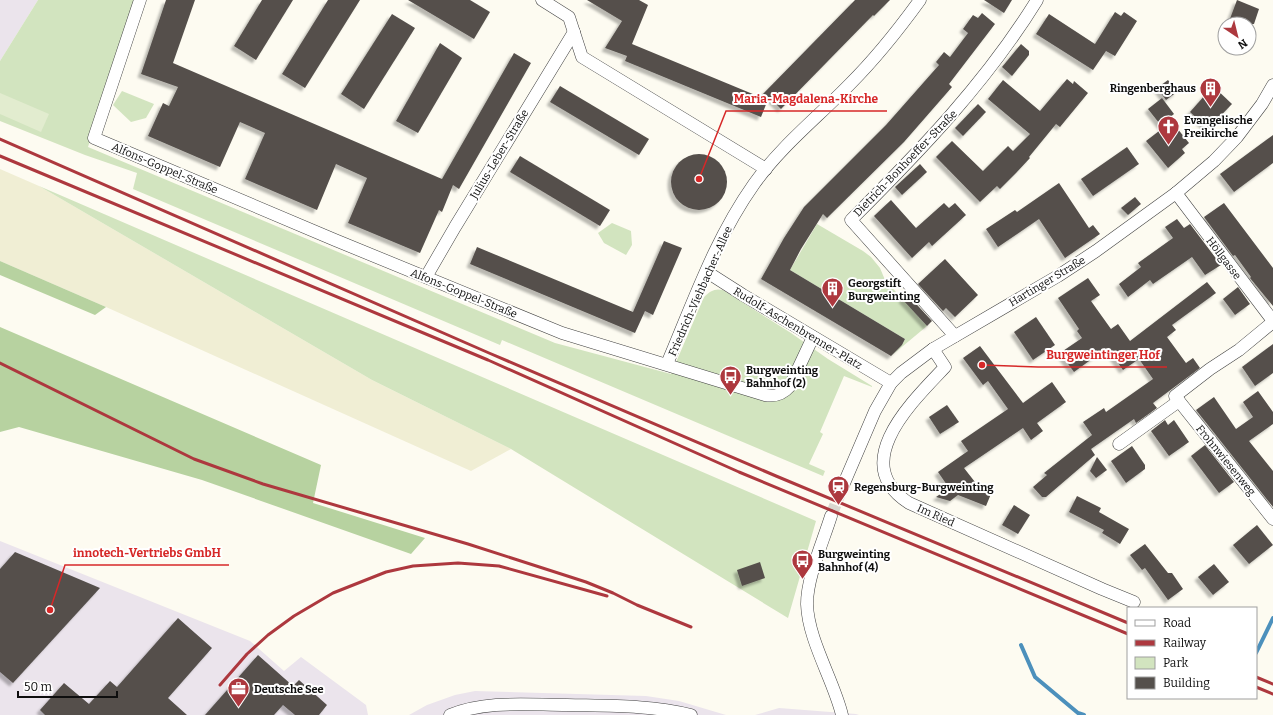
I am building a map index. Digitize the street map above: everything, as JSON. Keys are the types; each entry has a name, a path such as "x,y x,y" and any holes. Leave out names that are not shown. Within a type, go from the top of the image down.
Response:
{"street":[{"name":"Alfons-Goppel-Straße","path":"140,0 94,138 562,333 759,393 772,396 779,395 790,386 813,338"},
{"path":"542,0 569,17 582,57 766,169"},
{"name":"Friedrich-Viehbacher-Allee","path":"667,364 722,236 754,184 791,142 851,84 874,58 920,0"},
{"name":"Dietrich-Bonhoeffer-Straße","path":"955,336 908,282 850,220 906,165 955,112 1012,38 1037,0"},
{"name":"Julius-Leber-Straße","path":"426,277 574,32"},
{"name":"Hartinger Straße","path":"842,488 875,411 891,383 914,362 955,336 1058,276 1176,194 1214,161 1237,137 1267,103 1273,85"},
{"name":"Höllgasse","path":"1176,194 1273,322"},
{"name":"Rudolf-Aschenbrenner-Platz","path":"707,272 813,338 891,383"},
{"path":"1119,444 1180,401 1175,396 1210,369 1239,350 1273,322"},
{"name":"Im Ried","path":"934,349 945,367 901,416 892,432 888,444 885,456 885,468 887,480 893,490 900,497 910,503 1134,602"},
{"name":"Frohnwiesenweg","path":"1180,401 1273,519"},
{"path":"831,516 809,584 807,605 813,635 841,710"},
{"path":"450,715 468,709 520,704 625,706 667,710 691,715"}],"shaded area":[{"path":"0,0 38,0 0,61"},
{"path":"0,169 39,186 372,380 511,449 471,471 0,261"},
{"path":"0,541 250,641 284,671 301,657 366,705 368,715 0,715"},
{"path":"475,691 646,696 679,701 726,715 409,715 427,705 455,695"},
{"path":"779,708 856,714 859,715 755,715"}],"green space":[{"path":"38,0 134,0 88,147 555,343 671,374 704,297 713,290 720,289 791,333 872,387 844,376 820,432 823,434 809,464 825,471 823,476 502,340 500,345 133,189 137,173 85,155 0,121 0,61"},
{"path":"122,91 154,104 146,118 131,122 113,105"},
{"path":"0,93 49,114 41,132 0,114"},
{"path":"39,186 816,521 788,618 511,449 372,380"},
{"path":"612,223 631,231 632,245 626,255 604,243 598,233"},
{"path":"817,224 871,257 880,268 885,280 927,326 891,356 902,345 905,339 790,270"},
{"path":"0,261 106,307 95,315 0,275"},
{"path":"0,327 321,465 313,503 425,538 411,554 202,480 19,427 0,432"}],"building":[{"path":"166,0 195,0 173,63 442,179 514,53 531,63 459,189 453,185 442,212 439,210 420,253 348,223 367,178 336,164 317,210 245,179 265,133 240,122 220,167 148,136 163,103 169,106 178,87 141,74"},
{"path":"262,0 293,0 256,60 234,46"},
{"path":"328,0 360,0 305,88 282,74"},
{"path":"408,0 470,0 490,12 474,39"},
{"path":"587,0 639,0 648,5 632,44 760,97 855,0 890,0 874,16 873,15 781,109 769,97 761,117 625,61 627,56 605,48 622,21"},
{"path":"984,0 1012,0 1004,13"},
{"path":"1237,0 1259,9 1257,16 1231,16"},
{"path":"1115,12 1121,16 1124,12 1137,21 1115,56 1106,51 1093,70 1036,34 1049,14 1095,44"},
{"path":"982,13 995,24 949,84 952,87 904,142 827,218 823,214 790,270 905,339 902,345 891,356 761,279 784,238 804,207 886,125 939,65 936,62 944,52 950,57 968,33 963,29 973,15 978,18"},
{"path":"392,14 415,28 364,109 341,94"},
{"path":"440,43 462,58 418,133 396,121"},
{"path":"1021,44 1029,51 1029,55 1012,76 1002,67"},
{"path":"1067,79 1073,84 1074,81 1088,93 1060,127 1056,124 1029,157 1030,158 1016,173 1000,189 997,186 980,202 936,157 952,141 983,171 1008,146 1013,151 1030,134 988,99 1003,80 1040,111"},
{"path":"1168,80 1177,92 1166,100 1157,88"},
{"path":"560,86 649,139 639,155 550,102"},
{"name":"Ringenberghaus","path":"1213,86 1232,104 1208,129 1190,112"},
{"name":"Evangelische Freikirche","path":"1162,98 1174,114 1169,118 1189,143 1182,149 1185,153 1168,168 1146,141 1163,128 1148,109"},
{"path":"978,104 986,112 963,136 955,128"},
{"path":"1273,135 1273,163 1234,192 1220,174"},
{"path":"1127,147 1139,164 1093,196 1081,179"},
{"path":"693,154 705,154 715,158 723,166 727,176 727,188 723,198 715,206 705,210 693,210 683,206 675,198 671,188 671,176 675,166 683,158"},
{"path":"520,156 610,210 600,226 510,172"},
{"path":"920,164 927,172 902,195 895,187"},
{"path":"1059,183 1089,228 1093,225 1100,234 1065,258 1039,219 998,247 986,229 1015,210 1017,212"},
{"path":"1135,197 1141,204 1128,215 1121,208"},
{"path":"891,200 916,228 944,203 949,208 955,203 966,215 932,246 929,242 912,258 874,216"},
{"path":"1224,203 1273,268 1273,306 1250,278 1251,277 1235,255 1233,256 1204,217"},
{"path":"1177,219 1184,228 1190,224 1221,265 1205,275 1192,257 1153,284 1150,280 1128,297 1119,284 1141,267 1138,263 1173,238 1165,227"},
{"path":"664,241 682,248 653,315 645,311 635,333 470,264 477,247 633,312"},
{"path":"945,259 978,295 955,317 946,308 943,311 918,284"},
{"path":"1088,278 1100,295 1091,301 1111,329 1118,324 1130,341 1207,282 1216,293 1172,325 1176,330 1167,337 1186,363 1193,358 1200,368 1153,403 1157,408 1136,423 1134,419 1091,449 1095,455 1046,497 1042,497 1033,487 1047,475 1044,473 1092,435 1083,422 1104,408 1106,412 1153,379 1139,359 1123,370 1107,348 1074,372 1060,353 1082,338 1077,331 1079,329 1058,298"},
{"path":"1238,287 1250,304 1235,315 1223,299"},
{"path":"907,294 932,321 927,326 902,299"},
{"path":"1036,317 1055,345 1033,360 1014,332"},
{"path":"1273,344 1273,373 1255,386 1242,367"},
{"path":"980,346 1023,403 1052,382 1066,402 1037,423 1043,431 1031,440 1023,428 964,468 975,482 993,489 986,506 958,495 950,501 936,497 949,488 938,472 968,451 961,441 1008,409 988,381 983,385 963,358"},
{"path":"1258,391 1273,412 1273,424 1249,441 1273,471 1273,507 1196,410 1214,397 1236,429 1253,417 1243,402"},
{"path":"947,405 959,422 940,434 929,417"},
{"path":"1165,420 1168,425 1174,420 1189,442 1169,456 1151,431"},
{"path":"1205,445 1234,482 1219,493 1191,456"},
{"path":"1132,446 1145,465 1145,469 1126,483 1111,461"},
{"path":"1097,457 1107,470 1096,478 1090,471"},
{"path":"1077,496 1101,508 1099,512 1129,529 1120,544 1102,533 1104,530 1069,512"},
{"path":"1014,505 1030,515 1018,534 1002,525"},
{"path":"1257,525 1273,545 1249,564 1233,545"},
{"path":"1145,544 1168,573 1172,573 1183,589 1168,600 1145,568 1142,570 1130,555"},
{"path":"15,552 100,588 13,683 0,672 0,569"},
{"path":"760,562 765,578 742,586 737,570"},
{"path":"1214,564 1229,582 1213,595 1198,577"},
{"path":"178,618 212,648 168,698 187,715 45,715 40,710 64,683 89,704 110,681 117,687"},
{"path":"258,655 293,686 299,680 327,705 319,715 295,715 283,705 274,715 205,715"}],"waterway":[{"path":"1257,651 1273,618"},
{"path":"1021,645 1035,677 1078,713 1084,715"}],"tunnel":[{"path":"831,516 842,488"}],"railway":[{"path":"0,139 489,353 776,476 1127,623"},
{"path":"0,156 488,360 739,472 1127,634"},
{"path":"0,363 194,459 263,484 468,544 586,582 691,627"},
{"path":"220,685 247,654 268,635 294,616 333,593 386,572 413,566 458,563 499,566 607,596"},
{"path":"1257,677 1273,684"},
{"path":"1257,687 1273,694"}],"place":[{"name":"Ringenberghaus","path":"1211,108"},
{"name":"Evangelische Freikirche","path":"1168,146"},
{"name":"Maria-Magdalena-Kirche","path":"699,179"},
{"name":"Georgstift Burgweinting","path":"833,308"},
{"name":"Burgweintinger Hof","path":"982,365"},
{"name":"Burgweinting Bahnhof (2)","path":"730,396"},
{"name":"Regensburg-Burgweinting","path":"839,506"},
{"name":"Burgweinting Bahnhof (4)","path":"803,580"},
{"name":"innotech-Vertriebs GmbH","path":"50,610"},
{"name":"Deutsche See","path":"238,708"}]}
